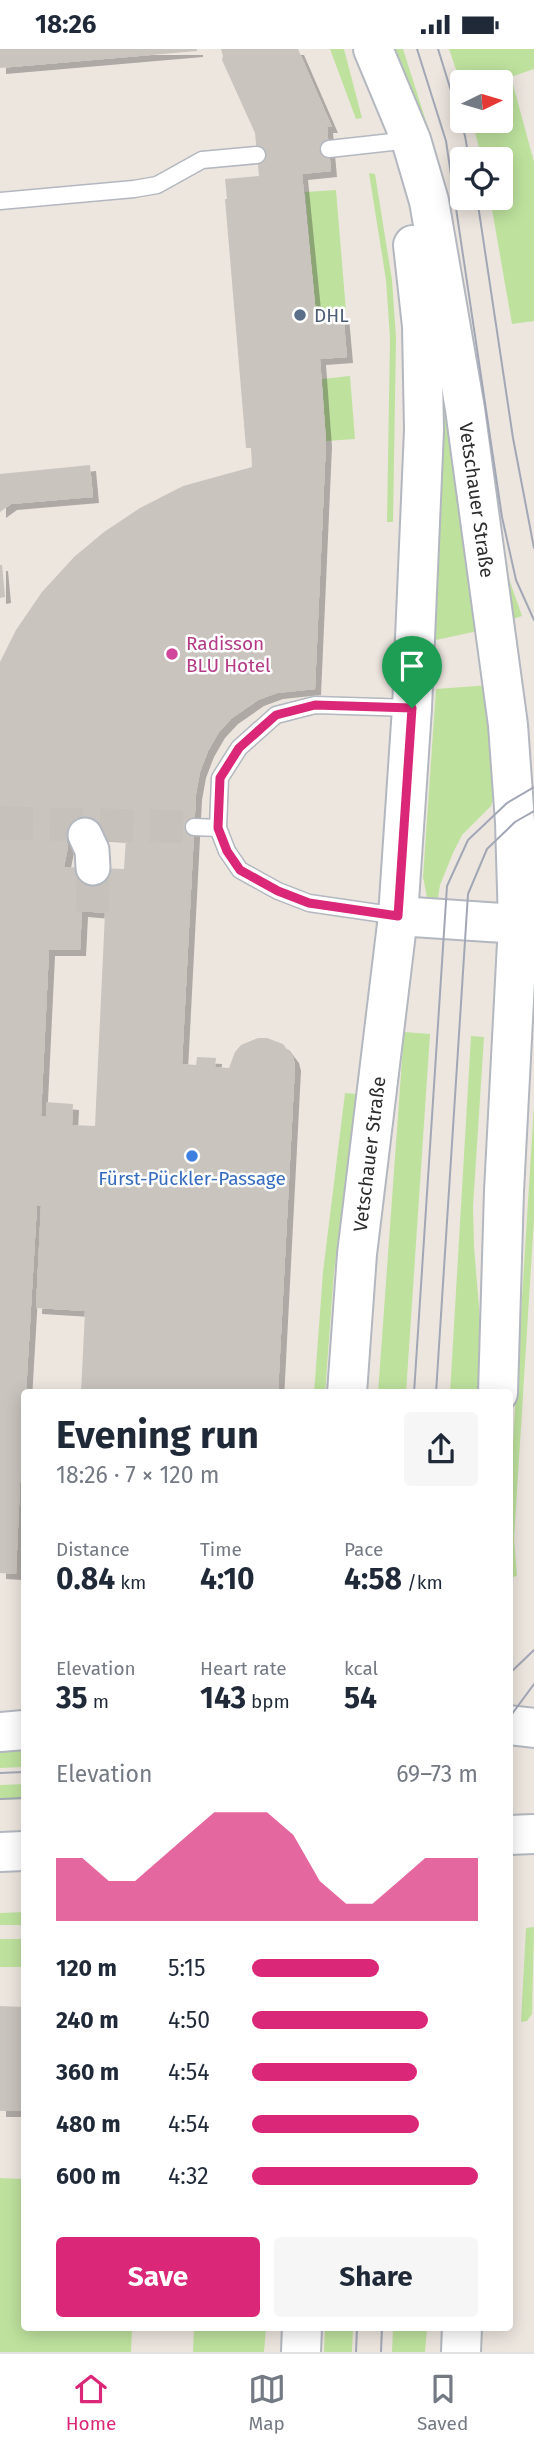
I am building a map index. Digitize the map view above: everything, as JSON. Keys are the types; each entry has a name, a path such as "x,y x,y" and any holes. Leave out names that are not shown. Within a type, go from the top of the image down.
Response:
{"street":[{"name":"Vetschauer Straße","path":"373,49 388,83 405,141 429,201 451,328 499,653 526,924 504,1191 498,1389"},
{"name":"Vetschauer Straße","path":"347,1389 357,1254 398,916 412,708 424,431 422,326 405,141"},
{"path":"85,835 92,850 93,868"},
{"path":"398,916 526,924"},
{"path":"513,1725 534,1728"},
{"path":"0,1732 21,1731"},
{"path":"513,1835 534,1834"},
{"path":"0,1852 21,1851"},
{"path":"301,2352 303,2331"},
{"path":"461,2352 462,2331"}],"lane":[{"path":"329,149 405,141"},
{"path":"0,201 157,185 202,160 257,155"},
{"path":"398,916 309,903 278,891 240,870 227,851 218,828 220,778 239,748 276,715 315,705 412,708"},
{"path":"194,827 218,828"}],"green space":[{"path":"330,49 344,49 362,118 356,119"},
{"path":"393,49 403,49 438,159"},
{"path":"449,49 534,49 534,69 513,76 513,70 456,70"},
{"path":"513,84 534,162 534,321 512,324 492,210 513,210 513,147 479,147 475,133 513,133"},
{"path":"369,173 375,174 392,280 396,338 393,522 387,522 390,338 386,280"},
{"path":"336,190 346,311 316,314 305,192"},
{"path":"434,318 483,630 431,641"},
{"path":"350,376 355,439 326,441 322,379"},
{"path":"495,522 508,576 522,616 507,621"},
{"path":"490,685 498,779 491,806 462,835 440,885 438,898 427,897 423,877 436,689"},
{"path":"404,1032 430,1034 406,1389 378,1389"},
{"path":"471,1036 484,1037 473,1207 482,1345 479,1389 450,1389"},
{"path":"345,1093 357,1094 334,1272 325,1389 314,1389 323,1272"},
{"path":"534,1105 534,1219 514,1539 517,1576 513,1577 513,1443"},
{"path":"21,1750 21,1767 0,1768 0,1751"},
{"path":"21,1784 21,1799 0,1800 0,1785"},
{"path":"21,1912 21,1925 0,1925 0,1913"},
{"path":"534,1927 532,2014 527,2021 521,2022 526,1928"},
{"path":"0,1939 21,1939 21,1967 0,1967"},
{"path":"0,2178 21,2179 21,2331 132,2331 131,2352 0,2352"},
{"path":"194,2331 266,2331 264,2352 193,2352"},
{"path":"325,2331 353,2331 352,2352 324,2352"},
{"path":"393,2331 427,2331 425,2352 392,2352"}],"building":[{"path":"0,49 197,49 197,51 0,68"},
{"path":"221,49 298,49 332,127 327,127 331,171 302,174 316,314 343,312 347,357 320,359 326,441 315,689 277,693 258,700 232,718 219,732 208,751 196,794 182,1064 196,1065 197,1057 216,1058 215,1067 229,1068 241,1045 258,1038 267,1038 283,1044 293,1057 295,1065 278,1389 81,1389 85,1311 36,1308 41,1206 37,1205 26,1389 21,1389 16,1574 0,1573 0,662 16,630 42,592 74,557 104,532 140,508 183,486 252,467 251,448 246,448 225,179 259,176 255,133 222,60","holes":["65,834 126,837 124,869 64,867 68,847","82,911 105,913 95,1126 72,1125 73,1104 46,1102 46,1117 41,1116 49,950 80,950"]},
{"path":"90,465 93,497 11,504 0,512 0,474"},
{"path":"0,565 5,597 0,598"},
{"path":"0,2006 21,2007 21,2111 0,2111"}],"tunnel":[{"path":"0,823 194,827"},
{"path":"92,912 93,868"}],"tram line":[{"path":"417,49 446,141 502,517 516,580 534,620"},
{"path":"438,49 467,147"},
{"path":"479,210 513,438 534,548"},
{"path":"414,1389 447,886 468,840 507,803 534,787"},
{"path":"436,1389 468,894 487,849 515,822 534,811"},
{"path":"513,1670 534,1650"},
{"path":"513,1713 534,1684"},
{"path":"0,1773 21,1772"},
{"path":"0,1799 21,1798"},
{"path":"356,2352 357,2331"},
{"path":"381,2352 382,2331"}],"place":[{"name":"DHL","path":"300,315"},
{"name":"Radisson BLU Hotel","path":"172,654"},
{"name":"Fürst-Pückler-Passage","path":"192,1156"}],"route":[{"path":"315,705 412,708 398,916 309,903 278,891 240,870 227,851 218,828 220,778 239,748 276,715 315,705"}]}
